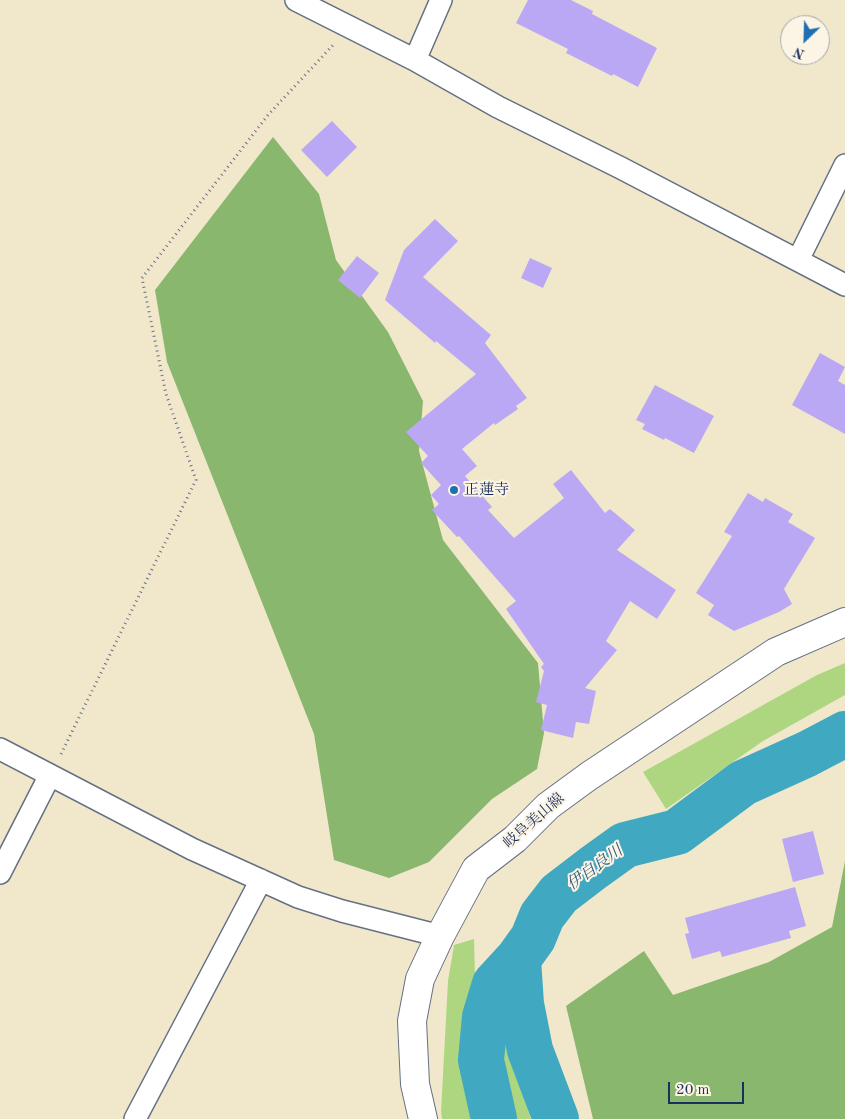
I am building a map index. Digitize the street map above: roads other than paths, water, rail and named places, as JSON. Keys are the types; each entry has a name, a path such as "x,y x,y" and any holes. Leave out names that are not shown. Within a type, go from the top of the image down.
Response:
{"main road":[{"name":"岐阜美山線","path":"423,1119 415,1084 412,1021 420,979 440,936 476,869 515,839 548,806 589,776 776,652 845,622"}],"street":[{"path":"296,0 415,60 498,107 845,285"},
{"path":"415,60 441,0"},
{"path":"798,260 845,165"},
{"path":"0,748 192,849 298,897 342,911 440,936"},
{"path":"0,873 50,775"},
{"path":"135,1119 261,880"}],"waterway":[{"name":"伊自良川","path":"494,1119 481,1060 485,1017 495,984 518,959 533,938 542,916 559,894 625,845 677,832 743,783 807,754 845,734"},
{"name":"伊自良川","path":"518,959 521,1004 530,1050 556,1119"}],"place":[{"name":"正蓮寺","path":"454,490"}]}
